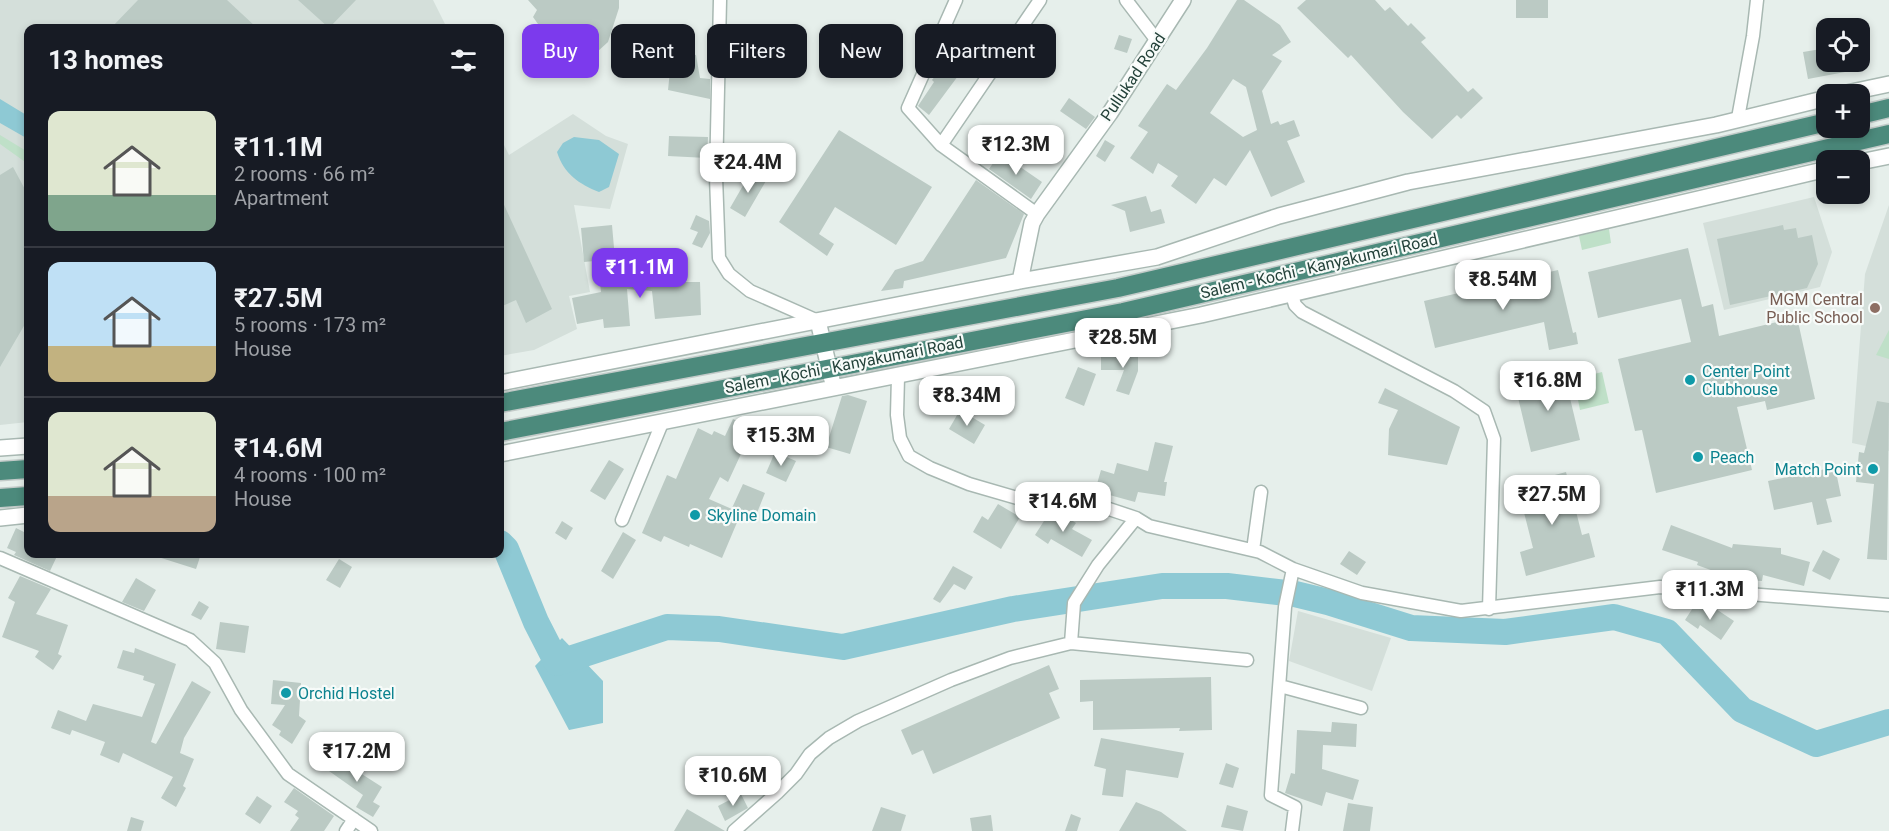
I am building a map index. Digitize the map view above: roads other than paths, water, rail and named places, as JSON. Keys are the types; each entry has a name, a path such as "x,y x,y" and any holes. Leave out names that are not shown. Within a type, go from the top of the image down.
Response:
{"highway":[{"path":"1870,113 1889,108"},
{"name":"Salem - Kochi - Kanyakumari Road","path":"504,402 1118,288 1816,125"},
{"name":"Salem - Kochi - Kanyakumari Road","path":"504,431 1123,312 1889,134"},
{"path":"0,471 24,469"},
{"path":"0,498 24,496"}],"street":[{"path":"720,0 716,177 719,258 729,274 750,291 818,321"},
{"path":"956,0 908,108 941,145 1037,214"},
{"path":"941,145 1040,0"},
{"path":"1126,0 1158,42"},
{"name":"Pullukad Road","path":"1020,280 1032,223 1037,214 1110,113 1183,0"},
{"path":"1738,118 1757,0"},
{"path":"1870,88 1889,84"},
{"path":"504,382 1020,280 1156,257 1279,216 1408,182 1716,125 1816,100"},
{"path":"1870,160 1889,156"},
{"path":"504,453 898,376 1292,295 1816,172"},
{"path":"1292,295 1295,305 1302,312 1454,391 1484,411 1494,439 1489,609"},
{"path":"818,321 834,387"},
{"path":"898,376 897,415 900,438 909,456 930,468 969,484 1024,500 1097,505 1136,518 1149,525 1253,550 1292,575 1362,593 1406,603 1461,610 1489,609 1660,587 1889,605"},
{"path":"622,520 662,423"},
{"path":"0,448 24,446"},
{"path":"1253,550 1261,492"},
{"path":"0,518 24,515"},
{"path":"1071,643 1074,603 1084,584 1136,518"},
{"path":"0,558 190,640 215,663 241,710 288,774 371,831"},
{"path":"1292,575 1285,607 1271,795 1294,807 1292,831"},
{"path":"734,831 796,774 810,754 829,738 858,721 951,680 1010,658 1071,643 1247,660"},
{"path":"1280,686 1360,708"},
{"path":"346,831 354,819"}],"water":[{"path":"0,99 24,114 24,137 0,123"},
{"path":"574,137 599,140 619,154 609,187 599,192 579,182 568,172 557,152 563,143"},
{"path":"562,638 603,681 603,723 569,730 535,666"}],"waterway":[{"path":"504,547 536,622 557,663 667,627 719,629 843,647 1013,609 1162,586 1227,586 1295,594 1411,628 1505,632 1614,617 1667,632 1742,710 1816,744 1889,722"}],"place":[{"name":"MGM Central Public School","path":"1875,308"},
{"name":"Center Point Clubhouse","path":"1690,380"},
{"name":"Peach","path":"1698,457"},
{"name":"Match Point","path":"1873,469"},
{"name":"Skyline Domain","path":"695,515"},
{"name":"Orchid Hostel","path":"286,693"}]}
